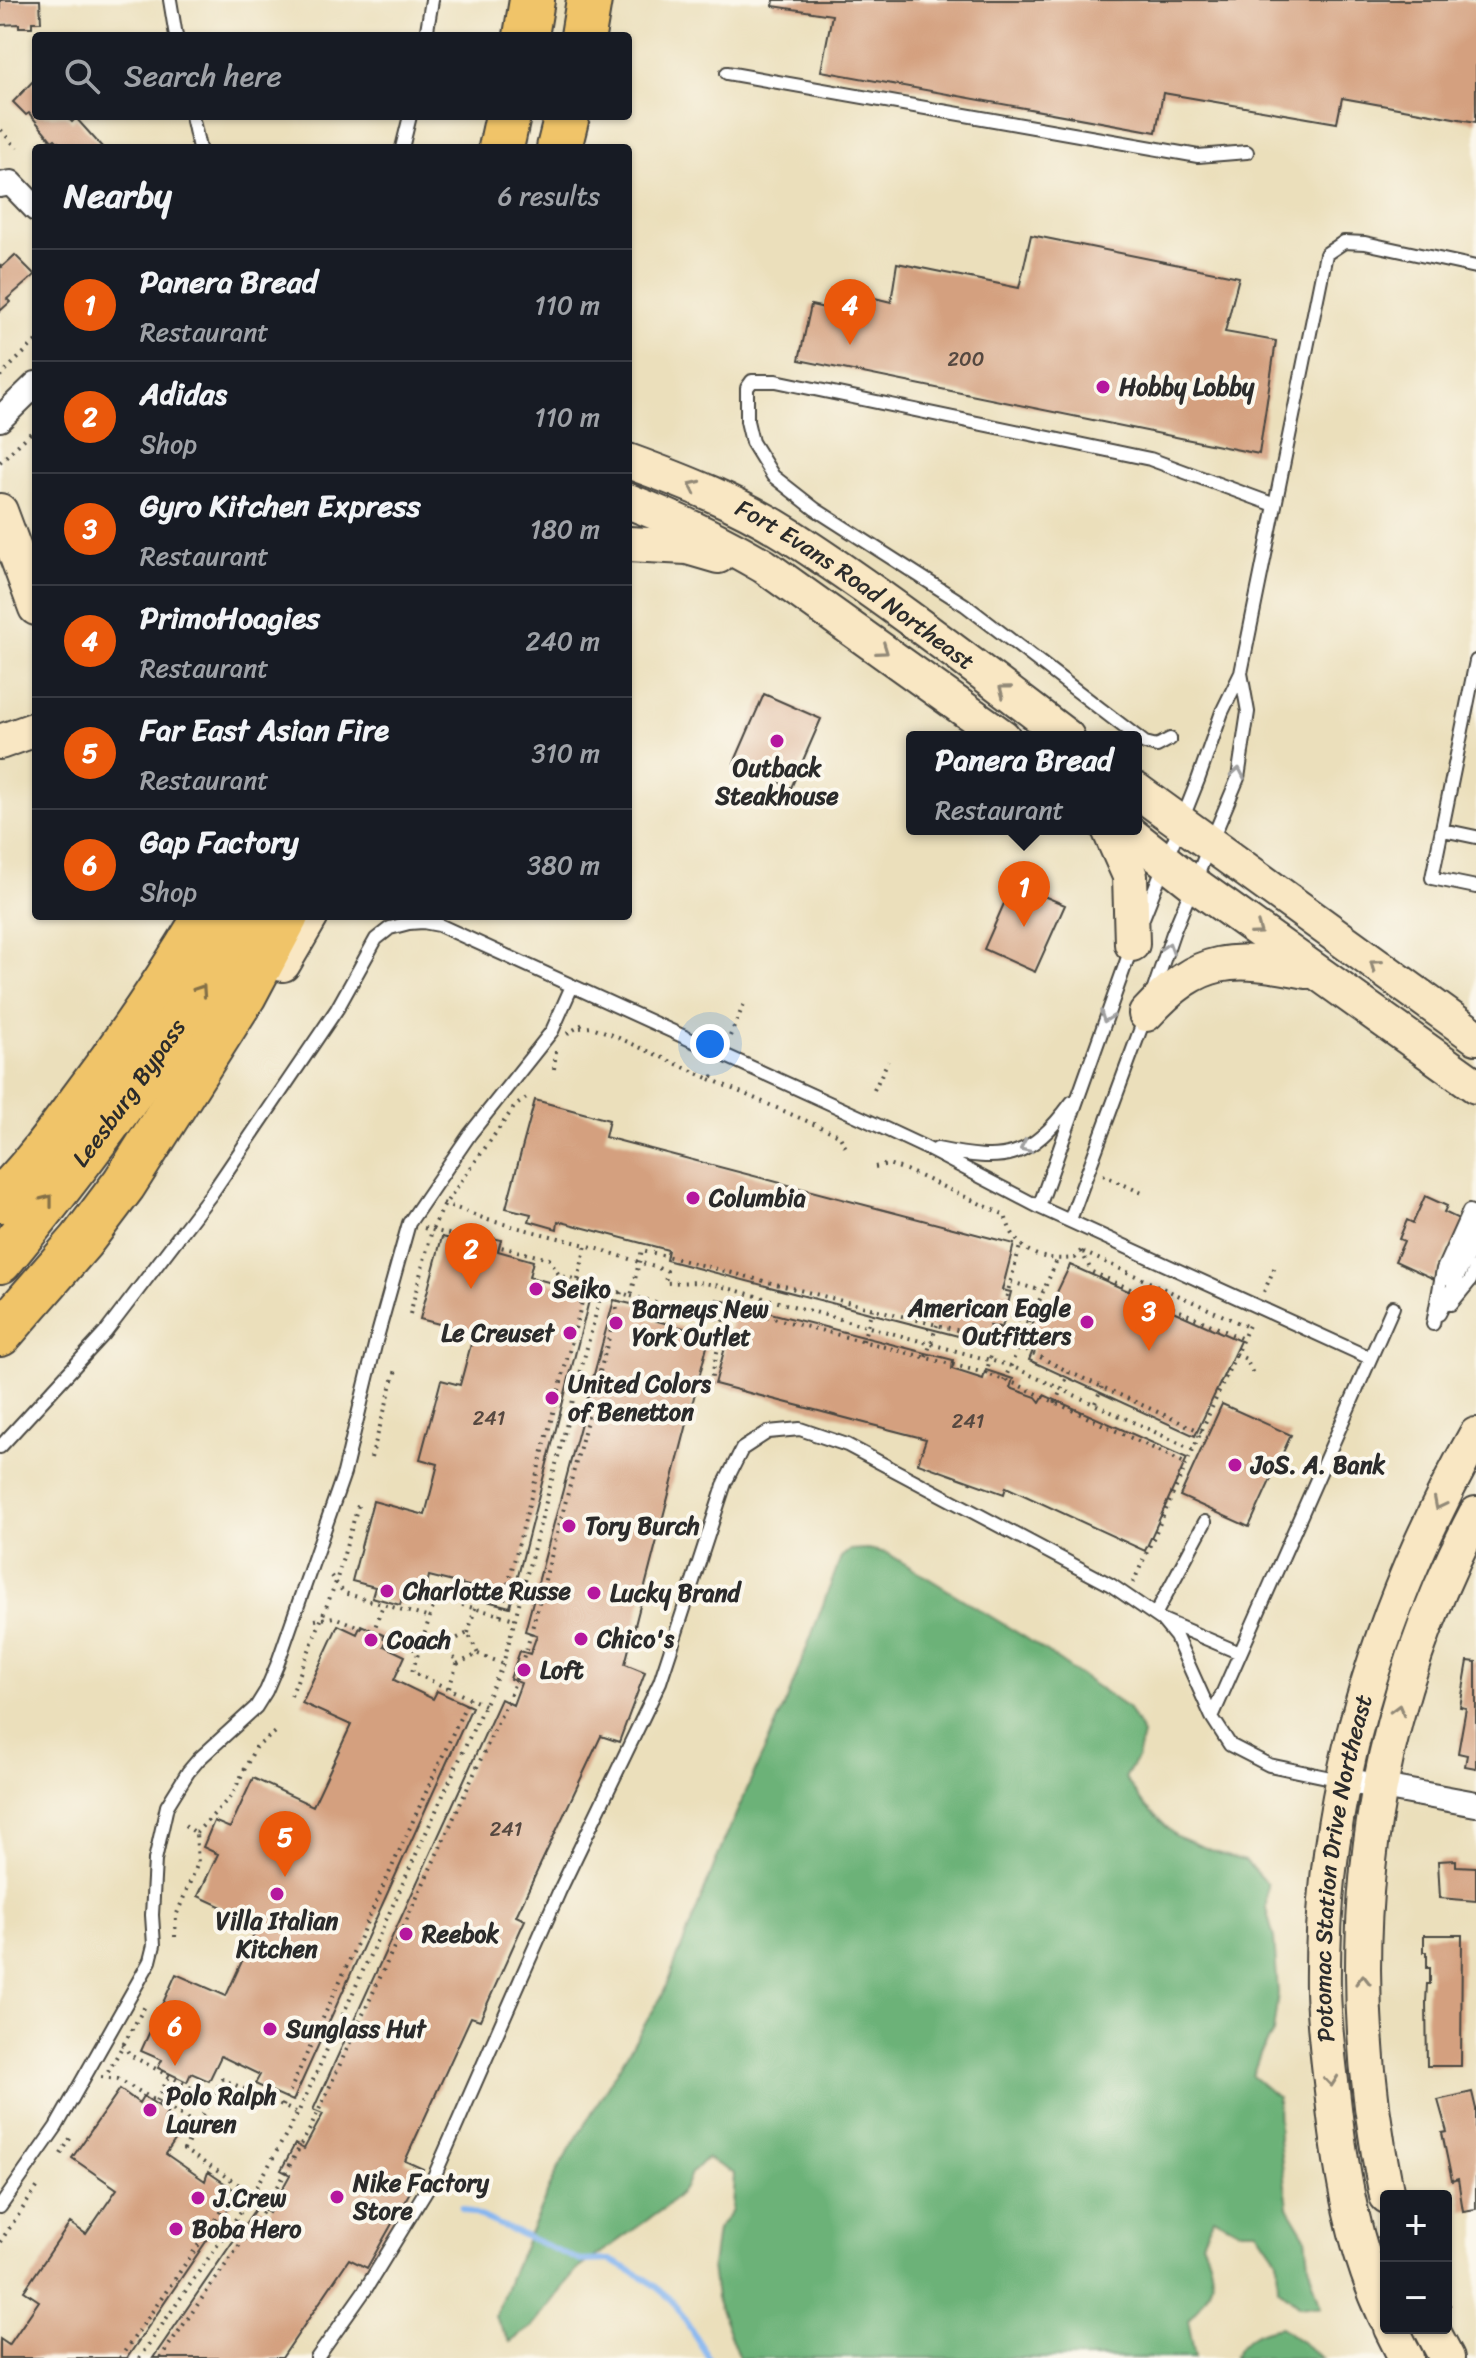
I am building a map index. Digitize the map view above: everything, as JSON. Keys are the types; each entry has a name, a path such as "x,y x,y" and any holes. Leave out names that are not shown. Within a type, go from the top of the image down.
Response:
{"highway":[{"path":"527,32 532,0"},
{"path":"584,32 589,0"},
{"path":"502,144 510,120"},
{"path":"510,144 511,120"},
{"path":"560,144 566,120"},
{"path":"0,1175 112,1025 178,920"},
{"path":"0,1200 52,1140 116,1055 204,920"},
{"name":"Leesburg Bypass","path":"0,1261 164,1046 244,920"},
{"path":"0,1334 81,1241 124,1184 244,995 284,920"}],"main road":[{"name":"Fort Evans Road Northeast","path":"632,463 696,487 788,534 929,633 1059,731"},
{"name":"Fort Evans Road Northeast","path":"632,503 731,546 820,605 995,731"},
{"path":"0,511 32,597"},
{"path":"632,544 666,544 709,552 820,605"},
{"path":"0,742 32,730"},
{"path":"1142,794 1476,1037"},
{"path":"1112,835 1130,876 1132,944"},
{"path":"1132,835 1194,884 1476,1086"},
{"path":"124,1184 199,1093 264,999 309,920"},
{"path":"1146,1014 1168,990 1210,965 1243,962 1315,972"},
{"name":"Potomac Station Drive Northeast","path":"1380,2301 1360,2248 1337,2141 1323,1991 1333,1846 1356,1722 1386,1624 1436,1510 1476,1435"},
{"name":"Potomac Station Drive Northeast","path":"1386,2190 1370,2096 1362,2021 1364,1921 1379,1786 1417,1645 1476,1514"},
{"path":"1394,2334 1406,2358"},
{"path":"1434,2334 1447,2358"}],"street":[{"path":"0,185 11,183 32,205"},
{"path":"0,419 32,388"},
{"path":"1344,1780 1476,1804"}],"lane":[{"path":"170,0 175,32"},
{"path":"427,32 432,0"},
{"path":"727,73 1198,156 1247,152"},
{"path":"193,120 198,144"},
{"path":"403,144 409,120"},
{"path":"1039,1207 1132,944 1218,729 1222,712 1241,673 1326,254 1344,242 1365,243 1476,267"},
{"path":"1129,731 965,605 815,509 773,476 752,442 747,421 747,388 752,381 776,381 1150,459 1275,505"},
{"path":"1476,661 1432,878 1476,887"},
{"path":"1070,1220 1173,933 1238,778 1248,712 1241,673"},
{"path":"1142,741 1157,746 1170,739"},
{"path":"1443,830 1476,837"},
{"path":"0,1447 105,1333 212,1193 337,1009 376,939 390,928 423,922 439,925 924,1147 1039,1207 1370,1358"},
{"path":"0,2207 56,2127 150,1961 154,1945 152,1901 155,1860 167,1806 199,1759 256,1707 272,1678 344,1473 408,1226 470,1134 552,1031 572,986"},
{"path":"924,1147 974,1157 1002,1156 1025,1150 1043,1138 1079,1093"},
{"path":"1433,1324 1474,1217"},
{"path":"1433,1324 1476,1241"},
{"path":"1433,1324 1470,1281 1476,1267"},
{"path":"1212,1717 1393,1307"},
{"path":"317,2358 365,2290 433,2179 559,1892 660,1682 725,1483 742,1449 768,1432 800,1429 847,1445 1005,1527 1159,1618 1240,1653"},
{"path":"1159,1618 1205,1522"},
{"path":"1159,1618 1176,1637 1212,1717 1230,1745 1269,1765 1344,1780"}],"path":[{"path":"1,130 17,148"},
{"path":"0,376 32,345"},
{"path":"0,462 32,432"},
{"path":"730,1036 744,1004"},
{"path":"580,1028 592,1027 712,1077 839,1135 846,1148"},
{"path":"874,1090 888,1061"},
{"path":"410,1314 432,1230 445,1204 515,1106 528,1097"},
{"path":"875,1167 888,1164 906,1170 1005,1215 1009,1229 1020,1246 1037,1255 1057,1260 1075,1258 1082,1250"},
{"path":"1101,1174 1144,1194"},
{"path":"430,1191 445,1204 488,1220 586,1245 667,1271 665,1283 699,1282 720,1286 991,1359 1194,1450"},
{"path":"408,1226 549,1259 559,1275 724,1320 709,1389"},
{"path":"578,1280 586,1245"},
{"path":"986,1374 1020,1246"},
{"path":"631,1296 642,1250 996,1340"},
{"path":"1082,1250 1249,1325 1133,1581 1131,1599"},
{"path":"1082,1250 1092,1272 1243,1339"},
{"path":"1004,1381 1057,1260"},
{"path":"1264,1292 1276,1264"},
{"path":"1011,1282 1043,1291"},
{"path":"500,1615 587,1283"},
{"path":"139,2358 253,2194 298,2113 503,1664 603,1287"},
{"path":"160,2358 267,2206 311,2127 510,1696 528,1644 621,1292"},
{"path":"702,1315 704,1300 986,1374 1187,1464"},
{"path":"863,1341 872,1309"},
{"path":"1003,1313 1030,1323"},
{"path":"926,1358 937,1325"},
{"path":"1019,1346 1202,1432"},
{"path":"1236,1354 1246,1359 1254,1376"},
{"path":"371,1458 397,1366"},
{"path":"1055,1403 1069,1372"},
{"path":"1094,1404 1102,1387"},
{"path":"291,1696 318,1620 336,1582 359,1502"},
{"path":"331,1576 344,1593 430,1618"},
{"path":"484,1705 412,1672 436,1598 515,1619"},
{"path":"373,1633 383,1604"},
{"path":"475,1608 468,1633 478,1654 503,1664"},
{"path":"318,1620 334,1617 419,1651"},
{"path":"424,1635 447,1643 468,1633"},
{"path":"447,1643 457,1664 449,1689"},
{"path":"457,1664 478,1654"},
{"path":"283,2106 469,1698"},
{"path":"175,1937 176,1916 198,1863 196,1833 232,1795 255,1748 277,1731"},
{"path":"182,1823 196,1833"},
{"path":"120,2041 130,2055 212,2099"},
{"path":"157,2101 169,2076"},
{"path":"100,2077 118,2079 198,2125"},
{"path":"253,2194 184,2150 222,2079 298,2113"},
{"path":"120,2358 240,2185"},
{"path":"0,2242 38,2186"}],"green space":[{"path":"850,1550 887,1553 1026,1638 1129,1709 1143,1735 1137,1758 1125,1778 1143,1804 1176,1836 1245,1861 1267,1884 1266,1909 1274,1938 1278,1993 1273,2033 1260,2054 1252,2076 1278,2098 1279,2141 1288,2207 1306,2237 1310,2271 1321,2307 1299,2306 1278,2288 1277,2259 1257,2230 1238,2230 1214,2217 1202,2241 1212,2274 1209,2291 1188,2320 1195,2358 739,2358 716,2299 712,2266 717,2230 732,2210 734,2174 706,2158 691,2173 685,2188 664,2208 577,2270 532,2327 510,2342 495,2317 558,2169 663,1994 724,1841 787,1700 841,1557"},
{"path":"1281,2327 1322,2358 1234,2358 1242,2345 1253,2336"}],"building":[{"path":"0,0 40,0 41,22 32,22 32,27 0,25"},
{"path":"774,0 1476,2 1476,122 1342,98 1337,123 1163,93 1156,132 821,71 832,15 773,6"},
{"path":"32,82 32,117 13,102"},
{"path":"35,120 78,120 99,144 60,144 55,139 52,141"},
{"path":"1031,235 1239,277 1225,332 1276,341 1259,454 799,360 811,305 847,313 854,293 891,302 897,263 1019,288"},
{"path":"15,255 32,272 32,278 7,299 10,302 0,311 0,265 2,267"},
{"name":"Outback Steakhouse","path":"764,694 821,719 791,788 734,763"},
{"path":"1013,883 1065,905 1035,972 984,949"},
{"path":"535,1100 609,1120 605,1137 1014,1244 1002,1290 1011,1292 1002,1328 990,1326 985,1343 666,1260 668,1250 558,1221 557,1229 529,1221 531,1214 506,1208"},
{"path":"1425,1196 1447,1206 1444,1212 1461,1220 1476,1233 1476,1257 1450,1245 1434,1279 1395,1261 1404,1241 1399,1239 1407,1220 1413,1223"},
{"path":"471,1233 501,1240 498,1251 533,1261 529,1277 591,1293 510,1607 471,1597 473,1587 429,1576 423,1600 403,1595 400,1605 372,1597 375,1587 352,1581 373,1501 425,1515 438,1464 420,1459 441,1380 460,1385 474,1333 420,1319 442,1237 468,1243"},
{"path":"1070,1265 1240,1341 1195,1436 1029,1360 1036,1343 1027,1337 1042,1303 1050,1307"},
{"path":"716,1299 953,1360 952,1369 983,1379 986,1370 1013,1379 1010,1388 1036,1397 1040,1402 1044,1395 1187,1458 1145,1551 1006,1487 1004,1494 918,1463 926,1439 715,1384 735,1311 714,1306"},
{"path":"614,1300 644,1307 642,1317 710,1335 625,1664 645,1672 619,1742 601,1736 516,1916 525,1920 480,2020 471,2017 405,2161 423,2169 367,2268 349,2259 282,2358 153,2358 258,2205 269,2213 290,2175 281,2170 295,2144 304,2149 323,2114 313,2110 501,1699 513,1705 521,1683 510,1679 520,1651 530,1654 537,1635 525,1631"},
{"path":"1222,1404 1291,1435 1249,1527 1180,1496"},
{"path":"338,1625 357,1634 361,1625 388,1637 384,1646 405,1656 394,1680 433,1699 437,1691 472,1707 293,2101 255,2084 260,2075 221,2056 209,2081 191,2073 187,2082 158,2068 162,2060 141,2051 176,1974 226,1996 259,1924 198,1896 218,1854 203,1847 214,1821 230,1828 253,1778 313,1806 351,1725 302,1703"},
{"path":"1468,1661 1476,1662 1476,1768 1465,1766 1467,1755 1458,1753 1466,1708 1460,1707"},
{"path":"1456,1860 1456,1866 1476,1867 1476,1901 1440,1898 1438,1861"},
{"path":"1424,1935 1462,1935 1461,2066 1427,2066 1426,2002 1430,1968 1427,1968 1427,1952 1424,1952"},
{"path":"120,2089 139,2103 143,2096 168,2112 164,2119 181,2131 166,2154 205,2181 208,2172 239,2193 127,2358 0,2358 0,2339 9,2345 39,2301 24,2291 70,2223 86,2234 117,2189 72,2158"},
{"path":"1472,2092 1476,2109 1476,2209 1463,2211 1458,2179 1452,2181 1442,2133 1447,2132 1438,2100"}],"waterway":[{"path":"462,2208 581,2261 610,2260 645,2278 672,2300 709,2358"}],"place":[{"name":"PrimoHoagies","path":"850,345"},
{"name":"Hobby Lobby","path":"1103,387"},
{"name":"Outback Steakhouse","path":"777,741"},
{"name":"Panera Bread","path":"1024,927"},
{"name":"Columbia","path":"693,1198"},
{"name":"Adidas","path":"471,1289"},
{"name":"Seiko","path":"536,1289"},
{"name":"American Eagle Outfitters","path":"1087,1322"},
{"name":"Barneys New York Outlet","path":"616,1323"},
{"name":"Le Creuset","path":"570,1333"},
{"name":"Gyro Kitchen Express","path":"1149,1351"},
{"name":"United Colors of Benetton","path":"552,1398"},
{"name":"JoS. A. Bank","path":"1235,1465"},
{"name":"Tory Burch","path":"569,1526"},
{"name":"Charlotte Russe","path":"387,1591"},
{"name":"Lucky Brand","path":"594,1593"},
{"name":"Chico's","path":"581,1639"},
{"name":"Coach","path":"371,1640"},
{"name":"Loft","path":"524,1670"},
{"name":"Far East Asian Fire","path":"285,1877"},
{"name":"Villa Italian Kitchen","path":"277,1894"},
{"name":"Reebok","path":"406,1934"},
{"name":"Sunglass Hut","path":"270,2029"},
{"name":"Gap Factory","path":"175,2066"},
{"name":"Polo Ralph Lauren","path":"150,2110"},
{"name":"Nike Factory Store","path":"337,2197"},
{"name":"J.Crew","path":"198,2198"},
{"name":"Boba Hero","path":"176,2229"}]}
